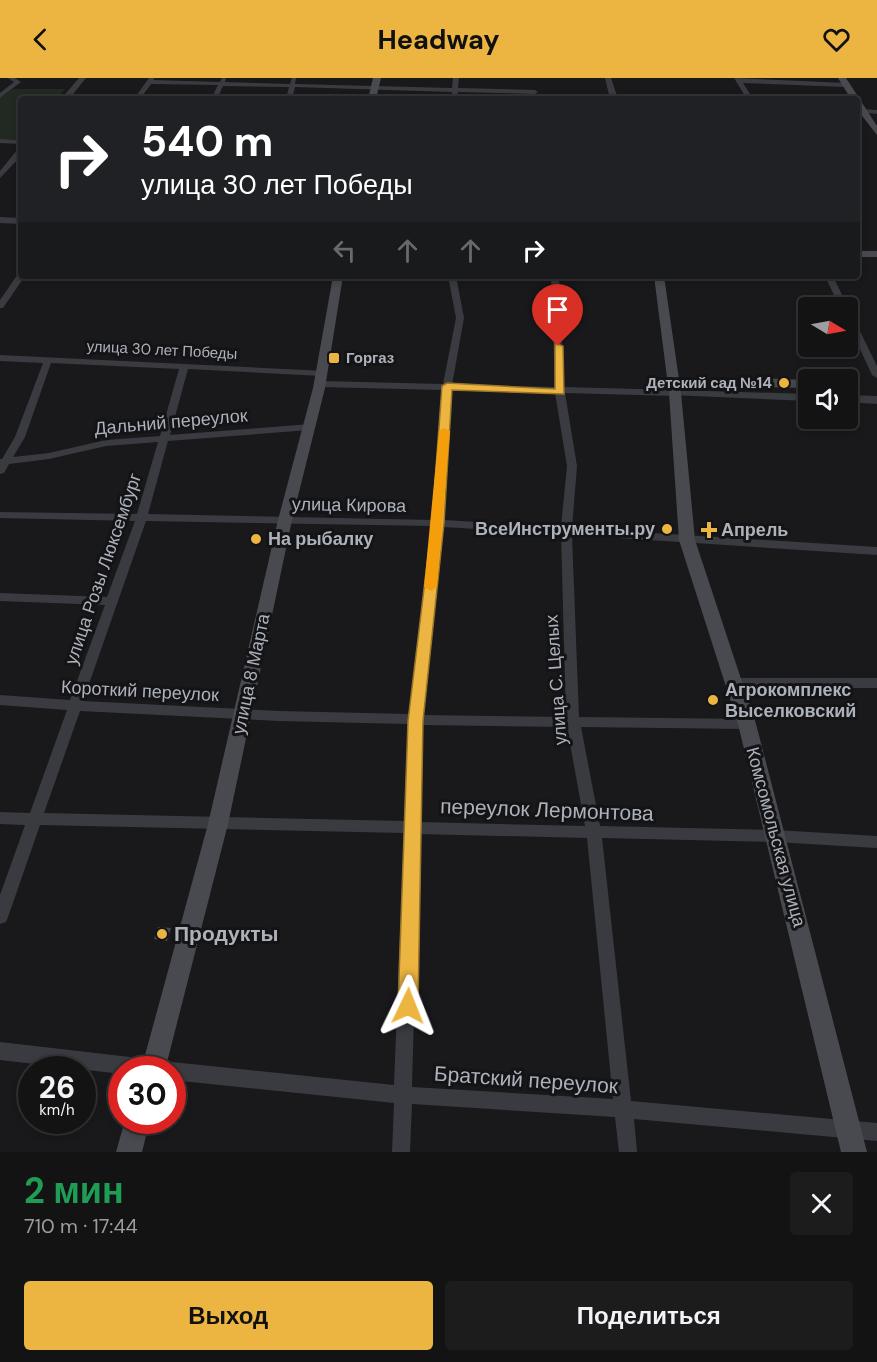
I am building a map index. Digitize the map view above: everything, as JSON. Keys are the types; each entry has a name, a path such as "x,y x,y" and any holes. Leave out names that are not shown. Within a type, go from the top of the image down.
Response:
{"main road":[{"path":"844,82 853,96"},
{"path":"860,106 877,132"},
{"path":"860,254 877,254"},
{"name":"улица 8 Марта","path":"156,1056 218,824 285,520 321,378 338,279"},
{"name":"Комсомольская улица","path":"659,279 675,393 687,540 747,724 854,1152"},
{"path":"129,1152 134,1134"}],"street":[{"path":"0,96 18,82 11,78"},
{"path":"68,96 83,78"},
{"path":"454,96 456,78"},
{"path":"608,78 613,96"},
{"path":"738,79 844,82"},
{"path":"738,79 748,96"},
{"path":"139,96 150,80 223,80 376,82 455,89 535,88 536,96"},
{"path":"215,96 223,80"},
{"path":"290,96 294,81"},
{"path":"863,111 877,112"},
{"path":"0,141 18,142"},
{"path":"0,176 18,155"},
{"path":"0,220 18,222"},
{"path":"0,306 19,279"},
{"path":"401,1152 414,827 415,721 438,523 447,386 460,318 453,279"},
{"name":"улица С. Целых","path":"555,279 560,392 572,466 566,531 573,722 594,832 628,1152"},
{"path":"830,279 839,297"},
{"path":"858,336 877,375"},
{"name":"улица 30 лет Победы","path":"0,358 184,366 321,378 560,392 798,398"},
{"path":"2,465 21,437 48,360"},
{"name":"улица Розы Люксембург","path":"0,917 142,516 184,366"},
{"path":"858,399 877,400"},
{"name":"Дальний переулок","path":"2,465 106,443 310,427"},
{"name":"улица Кирова","path":"0,515 438,523 877,551"},
{"path":"0,597 111,601"},
{"path":"733,683 877,683"},
{"name":"Короткий переулок","path":"0,700 242,715 415,721 747,724"},
{"name":"переулок Лермонтова","path":"0,818 775,836 877,843"},
{"path":"0,1051 108,1064"},
{"name":"Братский переулок","path":"186,1072 405,1095 625,1109 877,1132"}],"shaded area":[{"path":"13,89 65,89 59,96 18,96 18,139 0,139 0,98"}],"building":[{"name":"Детский сад №14","path":"758,378 798,380 798,388 760,387"},
{"name":"Продукты","path":"158,927 171,928 167,941 154,939"}],"slow traffic":[{"path":"431,587 444,431"}],"place":[{"name":"Горгаз","path":"334,358"},
{"name":"Детский сад №14","path":"784,383"},
{"name":"ВсеИнструменты.ру","path":"667,529"},
{"name":"Апрель","path":"709,530"},
{"name":"На рыбалку","path":"256,539"},
{"name":"Агрокомплекс Выселковский","path":"713,700"},
{"name":"Продукты","path":"162,934"}],"route":[{"path":"408,1006 415,721 438,523 447,386 560,392 558,346"}]}
